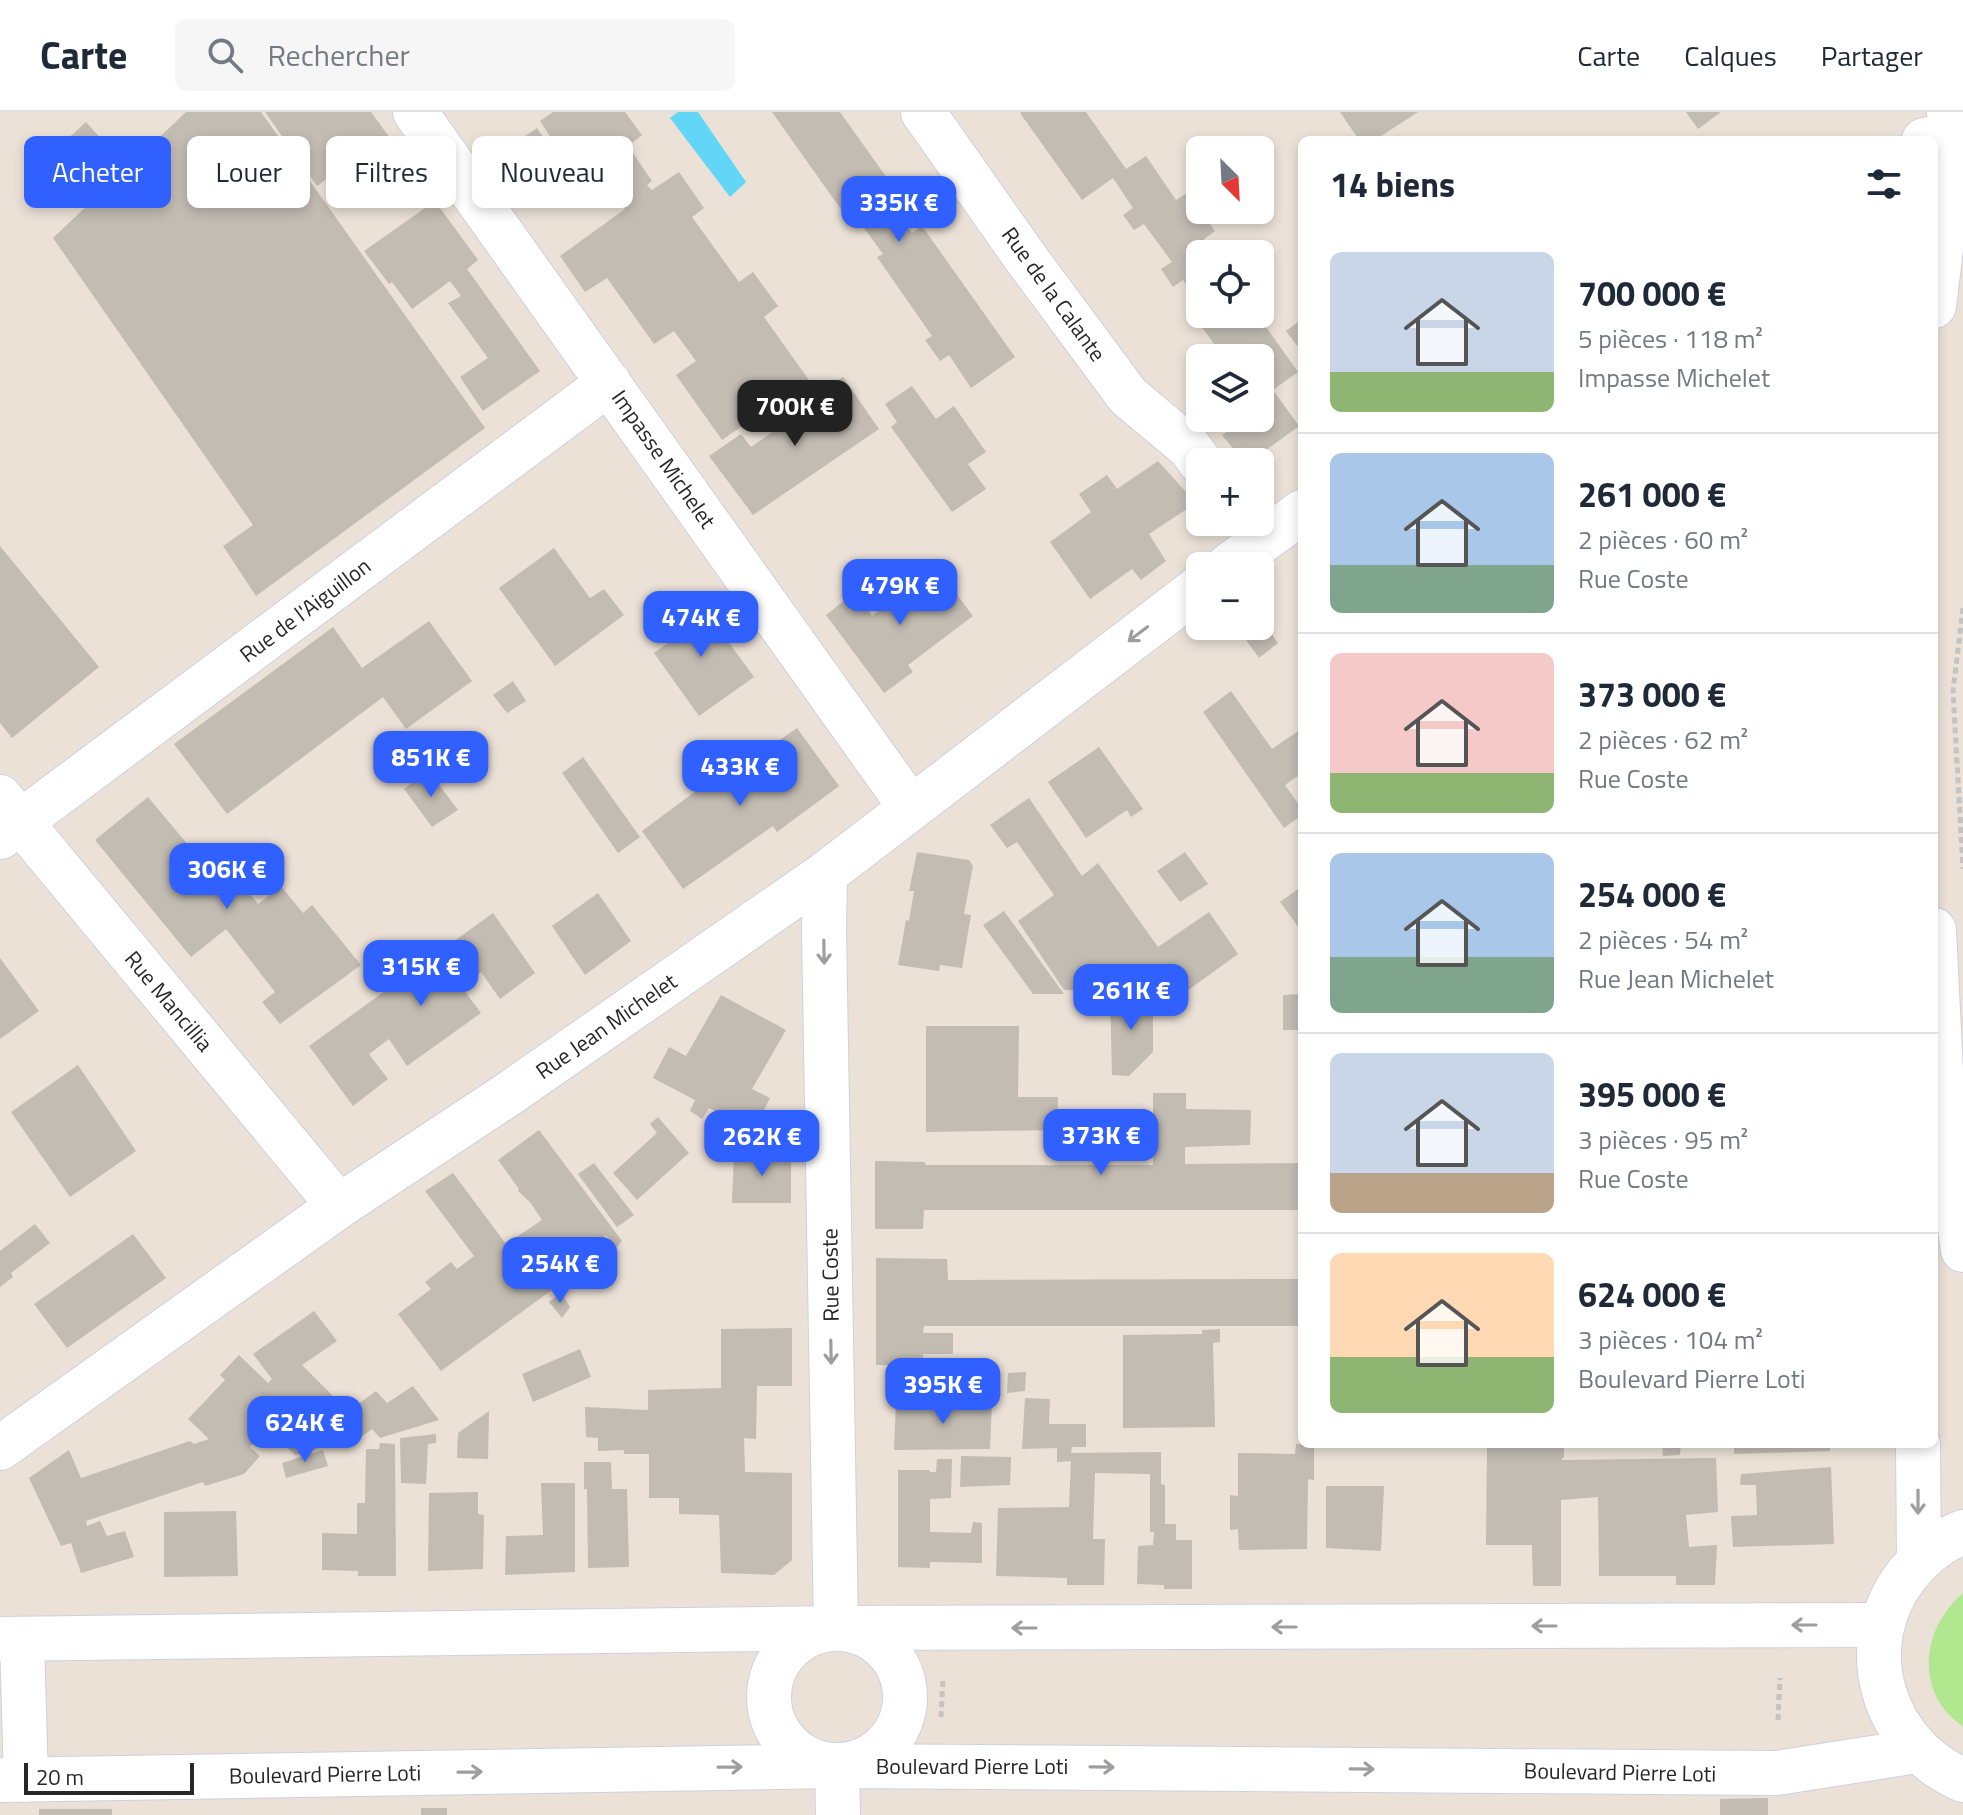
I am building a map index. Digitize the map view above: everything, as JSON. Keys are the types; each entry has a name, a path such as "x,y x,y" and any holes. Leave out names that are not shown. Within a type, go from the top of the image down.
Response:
{"street":[{"name":"Impasse Michelet","path":"415,112 911,808"},
{"name":"Rue de la Calante","path":"923,112 1128,396 1190,448"},
{"path":"1938,255 1948,127"},
{"name":"Rue de l'Aiguillon","path":"7,819 609,383"},
{"path":"1243,544 1298,514"},
{"name":"Rue Jean Michelet","path":"0,1448 339,1206 510,1093 825,874 1186,598"},
{"name":"Rue Mancillia","path":"7,819 339,1206"},
{"name":"Rue Coste","path":"825,874 836,1628"},
{"path":"1938,1011 1943,1112 1963,1250"},
{"path":"1918,1448 1919,1560"},
{"path":"1963,1532 1948,1538 1919,1560 1896,1590 1882,1625 1879,1670 1891,1714 1917,1751 1944,1771 1963,1780"},
{"name":"Boulevard Pierre Loti","path":"1882,1625 836,1628 11,1639 13,1780 837,1766 1777,1773 1917,1751"},
{"path":"836,1628 860,1632 880,1644 896,1662 904,1684 904,1708 897,1730 881,1749 860,1761 837,1766 816,1762 797,1753 781,1738 771,1718 768,1698 771,1676 788,1649 815,1631 836,1628"},
{"path":"837,1766 838,1815"}],"path":[{"path":"1963,608 1953,691 1963,869"},
{"path":"1777,1773 1781,1625"},
{"path":"938,1766 945,1628"}],"green space":[{"path":"1963,1593 1963,1727 1946,1712 1935,1694 1929,1663 1935,1632 1951,1605"}],"water":[{"path":"678,112 698,112 746,182 730,197 670,118"}],"building":[{"path":"186,112 261,112 278,136 187,136 187,208 310,208 310,181 326,208 329,208 485,428 256,596 223,546 253,525 53,238 85,208 171,208 171,136 161,136"},
{"path":"265,112 371,112 389,136 326,136 326,180 317,186 310,176 310,136 282,136"},
{"path":"553,112 625,112 642,135 633,142 633,136 550,136 540,121"},
{"path":"772,112 840,112 892,185 882,192 912,233 922,226 1015,357 971,388 949,355 940,361 925,340 932,336 877,257 883,254 853,213 847,218"},
{"path":"1086,112 1126,169 1146,156 1176,200 1186,194 1186,224 1210,224 1215,231 1205,240 1186,240 1186,284 1183,280 1173,287 1161,269 1172,262 1144,224 1134,230 1123,215 1133,208 1113,178 1082,200 1020,113"},
{"path":"1340,112 1418,112 1381,136 1356,136"},
{"path":"1686,112 1721,112 1698,129"},
{"path":"86,122 98,136 71,136"},
{"path":"537,128 542,136 525,136"},
{"path":"633,153 652,181 647,185 652,190 679,172 704,208 692,217 739,282 753,272 778,306 764,317 809,380 722,440 676,375 696,361 674,331 654,344 607,278 585,292 560,256 625,209 633,208"},
{"path":"425,208 440,208 478,260 467,269 540,371 483,411 460,377 488,358 448,303 461,296 450,281 412,309 364,251"},
{"path":"1298,322 1298,347 1286,331"},
{"path":"1203,328 1267,328 1298,372 1274,389 1274,344 1214,344"},
{"path":"843,377 879,429 753,515 709,456 741,434 751,447 820,399 818,394"},
{"path":"912,386 936,419 954,406 986,452 968,464 986,489 952,512 891,427 897,422 885,404"},
{"path":"1274,391 1298,425 1269,448 1233,448 1222,435 1226,432 1274,432"},
{"path":"1158,461 1186,492 1186,510 1149,534 1166,561 1141,580 1132,569 1090,599 1050,542 1091,512 1079,494 1107,475 1117,489"},
{"path":"0,546 99,667 12,738 0,723"},
{"path":"554,548 590,598 604,589 624,615 555,666 499,588"},
{"path":"936,567 973,616 908,665 913,672 884,693 826,615 855,592 872,616"},
{"path":"698,600 754,677 699,716 654,653 668,643 658,628"},
{"path":"429,621 472,681 406,729 383,697 227,814 174,744 333,627 362,668"},
{"path":"1274,637 1278,643 1259,658 1246,640 1274,640"},
{"path":"513,681 526,701 507,713 493,695"},
{"path":"1231,691 1272,749 1298,731 1298,776 1285,785 1298,803 1298,818 1284,828 1203,712"},
{"path":"797,728 839,786 777,832 773,826 683,889 642,831 731,765 735,771"},
{"path":"1099,747 1143,809 1131,817 1127,810 1086,838 1048,782"},
{"path":"583,757 640,837 618,853 562,773"},
{"path":"428,770 458,810 432,827 404,789"},
{"path":"148,797 204,864 217,854 258,904 281,886 303,913 312,905 361,965 280,1024 262,1002 275,992 226,929 191,957 95,840"},
{"path":"1029,798 1082,876 1098,863 1158,947 1209,912 1238,954 1187,991 1190,994 1064,990 1018,921 1054,895 1017,842 1007,848 990,825"},
{"path":"917,852 969,860 973,866 964,914 971,915 962,968 940,965 939,971 898,965 906,920 909,921 914,891 909,891"},
{"path":"1185,852 1208,884 1180,902 1157,871"},
{"path":"1298,889 1298,927 1280,902"},
{"path":"598,893 631,941 585,975 552,926"},
{"path":"1004,911 1064,994 1033,994 983,925"},
{"path":"493,913 535,973 500,999 481,972 461,986 481,1013 407,1066 389,1039 369,1054 388,1079 353,1106 309,1046"},
{"path":"0,958 39,1011 0,1039"},
{"path":"1298,994 1298,1030 1283,1030 1283,995"},
{"path":"721,995 786,1030 752,1089 770,1098 754,1130 709,1108 702,1119 690,1111 695,1100 653,1078 669,1047 686,1056"},
{"path":"1110,995 1153,995 1153,1052 1129,1076 1112,1075"},
{"path":"926,1026 1019,1026 1018,1097 1058,1097 1057,1130 926,1132"},
{"path":"78,1065 136,1151 70,1197 11,1112"},
{"path":"1153,1093 1186,1093 1186,1109 1251,1110 1250,1145 1185,1147 1185,1164 1298,1163 1298,1210 924,1210 923,1229 875,1229 875,1161 925,1162 926,1165 1153,1165"},
{"path":"658,1117 689,1153 637,1200 613,1173 657,1133 650,1124"},
{"path":"539,1130 622,1241 616,1248 606,1235 588,1248 597,1257 441,1371 398,1314 431,1289 425,1282 451,1262 457,1269 474,1256 425,1191 453,1173 506,1244 542,1220 498,1160"},
{"path":"791,1151 791,1203 732,1203 734,1153"},
{"path":"594,1163 634,1215 617,1227 578,1174"},
{"path":"35,1224 50,1243 11,1273 13,1277 0,1287 0,1251"},
{"path":"133,1234 166,1278 67,1348 34,1304"},
{"path":"876,1258 947,1259 948,1280 1298,1279 1298,1326 924,1326 923,1333 953,1333 953,1354 923,1354 923,1365 876,1365"},
{"path":"561,1293 570,1307 562,1318 549,1302"},
{"path":"314,1311 337,1341 302,1365 340,1403 336,1407 343,1415 376,1391 387,1403 413,1386 439,1420 380,1438 372,1429 353,1443 324,1446 295,1455 267,1429 250,1447 260,1456 244,1474 205,1486 203,1482 86,1521 87,1526 100,1521 107,1536 125,1531 134,1557 81,1573 71,1543 61,1546 29,1478 69,1450 81,1478 190,1441 194,1444 209,1439 188,1419 225,1380 220,1375 239,1355 268,1383 272,1379 253,1354"},
{"path":"792,1328 792,1386 757,1386 756,1439 744,1438 745,1472 792,1473 792,1560 774,1575 721,1573 719,1515 679,1514 679,1498 649,1498 649,1454 624,1454 624,1450 598,1451 598,1438 586,1437 585,1407 648,1410 648,1390 721,1388 721,1329"},
{"path":"1220,1329 1220,1342 1213,1343 1215,1427 1123,1428 1123,1335 1202,1334 1202,1330"},
{"path":"580,1349 591,1377 533,1402 522,1374"},
{"path":"1026,1372 1025,1391 1007,1393 1008,1373"},
{"path":"1025,1398 1050,1399 1049,1424 1086,1424 1086,1447 1072,1447 1071,1453 1161,1452 1165,1524 1176,1524 1176,1540 1192,1540 1192,1589 1164,1589 1164,1585 1137,1584 1138,1546 1153,1545 1154,1532 1150,1532 1150,1474 1095,1473 1093,1539 1105,1539 1104,1585 1067,1585 1067,1578 996,1576 998,1508 1069,1507 1071,1461 1057,1462 1057,1448 1022,1449"},
{"path":"896,1403 992,1404 990,1449 894,1450"},
{"path":"489,1411 488,1459 457,1458 458,1433"},
{"path":"436,1434 436,1443 428,1444 426,1484 401,1483 400,1438"},
{"path":"380,1443 395,1444 396,1576 358,1576 358,1571 322,1570 322,1533 357,1534 357,1503 365,1503 366,1449 379,1449"},
{"path":"1296,1444 1298,1448 1314,1448 1314,1480 1308,1479 1307,1549 1239,1550 1238,1529 1230,1530 1230,1495 1238,1496 1238,1453 1295,1454"},
{"path":"1487,1448 1564,1448 1562,1460 1716,1458 1718,1512 1686,1515 1689,1547 1717,1545 1715,1585 1676,1585 1676,1576 1599,1576 1598,1497 1561,1500 1561,1586 1533,1586 1532,1545 1486,1545"},
{"path":"1662,1448 1681,1448 1680,1455 1663,1456"},
{"path":"1734,1448 1830,1448 1830,1451 1734,1454"},
{"path":"323,1450 328,1466 286,1478 282,1463"},
{"path":"961,1456 1011,1457 1010,1485 960,1487"},
{"path":"937,1459 952,1459 951,1498 930,1499 930,1532 971,1533 973,1522 982,1523 982,1563 930,1562 930,1568 898,1567 898,1470 936,1472"},
{"path":"584,1462 611,1462 612,1489 627,1489 629,1567 588,1568"},
{"path":"1831,1467 1834,1544 1733,1547 1731,1516 1757,1515 1756,1485 1740,1485 1741,1474"},
{"path":"541,1483 575,1483 575,1572 505,1575 506,1536 543,1535"},
{"path":"1326,1486 1384,1486 1381,1551 1326,1548"},
{"path":"478,1492 478,1514 484,1515 483,1569 428,1571 429,1493"},
{"path":"236,1511 238,1576 164,1577 164,1512"},
{"path":"1768,1798 1768,1815 1720,1815 1720,1799"},
{"path":"421,1808 447,1808 447,1815 421,1815"},
{"path":"39,1809 112,1809 112,1815 39,1815"}]}
